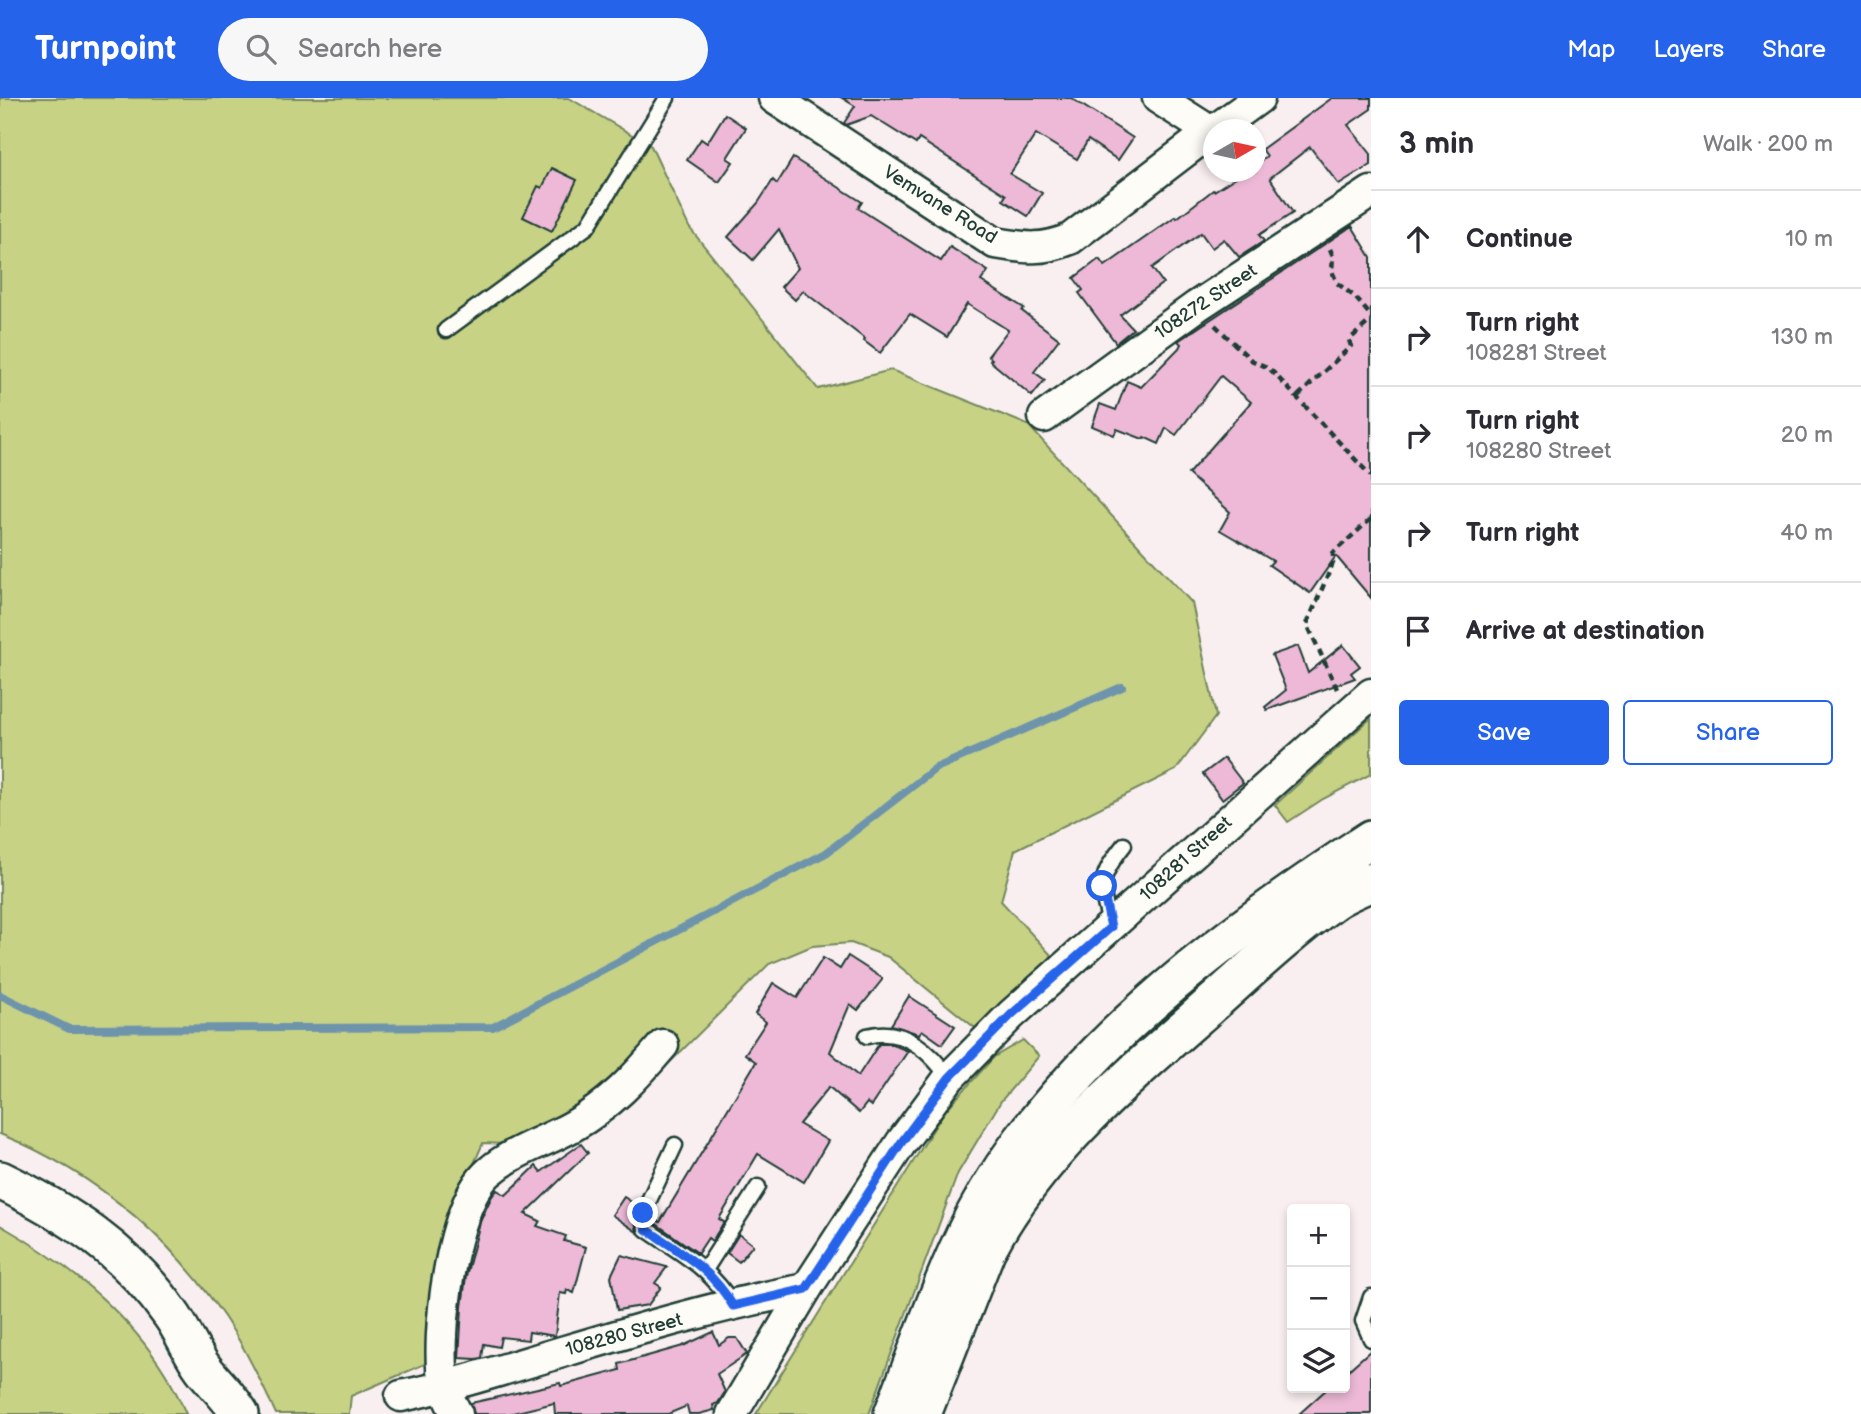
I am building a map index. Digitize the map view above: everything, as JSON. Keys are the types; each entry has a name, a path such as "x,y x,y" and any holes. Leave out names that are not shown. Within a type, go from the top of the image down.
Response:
{"street":[{"name":"Vemvane Road","path":"774,98 995,243 1037,249 1070,239 1203,139"},
{"path":"1158,98 1203,125"},
{"name":"Vemvane Road","path":"1230,119 1259,98"},
{"name":"108272 Street","path":"1044,417 1198,306 1371,192"},
{"name":"108281 Street","path":"732,1414 806,1289 901,1143 949,1078 1011,1015 1371,694"},
{"path":"893,1414 936,1301 973,1219 1003,1169 1053,1102 1099,1051 1169,988 1275,904 1371,839"},
{"path":"922,1414 986,1251 999,1226 1044,1167 1140,1067 1260,962 1335,900 1371,882"},
{"path":"457,1414 444,1387 440,1351 442,1316 457,1241 472,1193 486,1174 501,1162 571,1128 612,1101 634,1080 663,1045"},
{"path":"0,1180 30,1194 103,1240 139,1272 171,1314 202,1367 240,1414"},
{"name":"108280 Street","path":"401,1396 444,1387 579,1347 806,1289"},
{"path":"202,1367 217,1414"}],"lane":[{"path":"446,330 588,226 667,98"},
{"path":"1111,927 1103,896 1103,877 1124,845"},
{"path":"867,1036 891,1034 912,1041 931,1054 949,1078"},
{"path":"675,1145 643,1213 646,1229 705,1270 721,1286 733,1306"},
{"path":"705,1270 758,1187"},
{"path":"1371,1297 1363,1321 1371,1339"}],"path":[{"path":"1298,396 1351,346 1349,340 1371,318 1355,298 1337,282 1332,271 1333,256 1318,228"},
{"path":"1198,306 1233,344 1251,360 1269,368 1298,396 1371,476"},
{"path":"1349,714 1307,624 1333,563 1333,553 1371,519"}],"green space":[{"path":"0,98 569,98 651,146 689,227 818,389 891,370 1028,425 1192,603 1216,716 1176,770 1015,850 1001,901 1052,956 980,1032 888,957 851,943 812,946 769,964 615,1117 560,1122 505,1144 483,1143 453,1211 434,1360 351,1396 349,1414 276,1414 237,1337 191,1273 164,1243 135,1216 71,1170 0,1134"},
{"path":"1371,718 1371,774 1323,799 1288,822 1275,805"},
{"path":"1023,1040 1039,1056 1001,1101 958,1173 869,1414 756,1414 944,1112 994,1057"},
{"path":"0,1225 57,1261 109,1304 153,1355 186,1414 0,1414"}],"building":[{"path":"842,98 1071,98 1133,138 1118,160 1088,140 1077,159 1036,134 1010,174 1042,193 1028,216 1003,200 1006,195 919,139 916,144 871,116 846,125 844,123 855,106"},
{"path":"1332,98 1371,98 1371,109 1348,125 1371,154 1371,165 1339,185 1310,147 1270,178 1293,213 1259,235 1264,241 1239,257 1224,239 1212,248 1201,233 1152,268 1163,283 1120,315 1133,329 1116,343 1079,293 1083,290 1074,278 1099,259 1105,266 1228,182 1266,182 1266,146"},
{"path":"725,114 746,128 727,158 733,162 719,182 687,160 701,139 707,143"},
{"path":"793,158 862,202 858,208 941,261 950,247 988,271 981,281 1024,308 1022,311 1059,339 1034,372 1045,380 1032,396 990,361 992,359 988,356 1008,330 967,304 947,337 910,314 880,353 803,291 795,300 781,287 798,268 779,229 753,260 728,237 758,203 773,180 777,184"},
{"path":"552,168 577,180 552,231 523,217 538,186 542,188"},
{"path":"1352,226 1371,257 1371,598 1336,556 1310,593 1269,565 1273,561 1220,530 1230,512 1188,474 1251,402 1221,376 1176,435 1166,428 1159,444 1117,429 1114,435 1092,426 1100,404 1116,410 1127,381 1141,387 1179,348 1181,344 1178,341"},
{"path":"1343,645 1360,666 1351,673 1355,678 1267,710 1265,707 1286,690 1272,655 1298,646 1308,673"},
{"path":"1224,758 1243,783 1222,799 1203,774"},
{"path":"848,956 882,980 858,1010 850,1004 830,1052 858,1076 879,1044 891,1044 908,1051 871,1106 867,1103 859,1113 829,1087 799,1124 828,1141 804,1182 758,1154 719,1219 724,1222 712,1241 708,1238 698,1253 655,1223 654,1218 660,1222 756,1062 745,1054 766,1022 755,1014 773,983 797,998 823,958 840,969"},
{"path":"909,996 955,1026 942,1044 922,1030 919,1034 891,1025"},
{"path":"581,1144 588,1153 525,1214 540,1221 537,1226 566,1236 564,1241 586,1247 574,1293 567,1290 566,1294 560,1293 555,1336 529,1332 528,1340 501,1337 499,1347 484,1344 482,1358 459,1358 466,1276 481,1219 492,1196 497,1190 506,1195 536,1166 541,1172"},
{"path":"624,1197 636,1205 634,1215 637,1232 612,1215"},
{"path":"739,1234 753,1245 739,1262 727,1253"},
{"path":"621,1255 667,1267 655,1283 661,1287 648,1305 617,1310 611,1276"},
{"path":"713,1332 719,1345 729,1338 737,1338 747,1354 717,1374 725,1392 718,1403 713,1405 714,1410 689,1414 687,1406 668,1414 555,1414 554,1403 509,1414 474,1414 471,1403 560,1383 561,1386 620,1370 619,1364 683,1346"},
{"path":"1371,1350 1371,1414 1299,1414 1322,1393 1350,1393 1350,1369"}],"waterway":[{"path":"0,995 69,1029 493,1027 826,853 936,768 1122,687"}],"route":[{"path":"643,1213 646,1229 705,1270 721,1286 733,1306 806,1289 901,1143 949,1078 1011,1015 1111,927 1102,886"}]}
